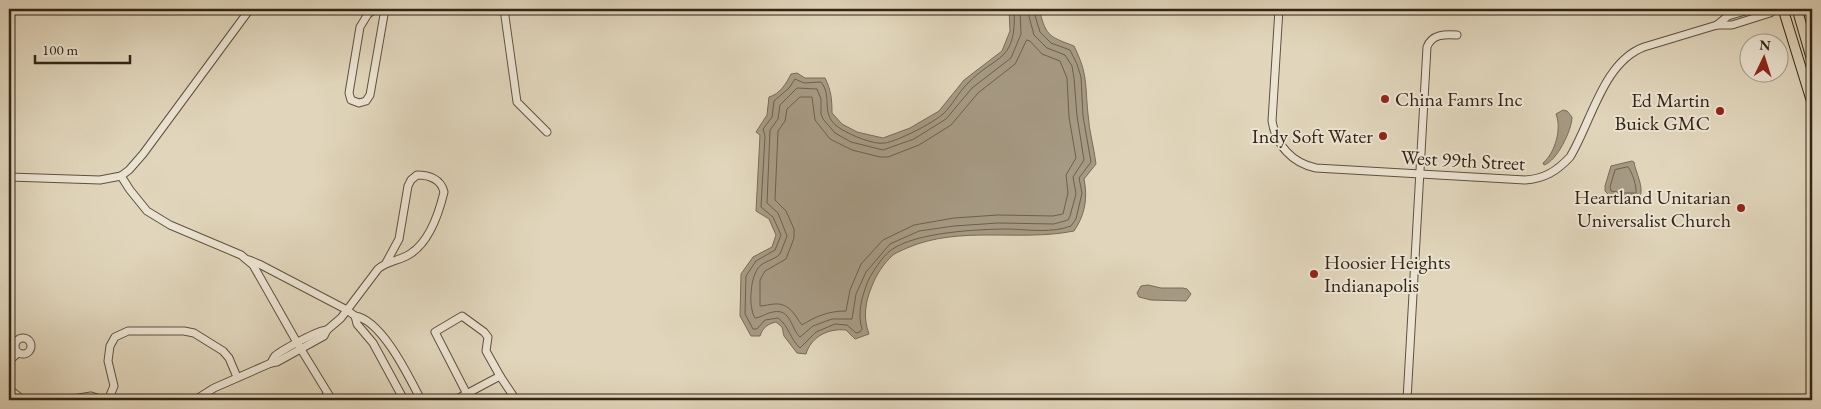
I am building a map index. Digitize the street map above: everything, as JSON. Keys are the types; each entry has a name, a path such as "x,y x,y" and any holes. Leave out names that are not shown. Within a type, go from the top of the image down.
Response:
{"main road":[{"path":"1784,9 1812,103"},
{"path":"1797,9 1812,61"}],"street":[{"path":"9,177 100,180 121,176 143,154 250,9"},
{"path":"375,9 368,14 360,27 349,93 351,100 359,103 366,101 370,95 385,9"},
{"path":"504,9 517,102 547,132"},
{"name":"West 99th Street","path":"1279,9 1272,116 1274,131 1286,151 1302,164 1316,168 1525,180 1537,179 1549,174 1560,168 1570,157 1607,83 1622,61 1638,49 1717,25 1732,25 1770,13 1774,9"},
{"name":"West 99th Street","path":"1717,25 1728,16 1752,9"},
{"path":"1407,400 1427,47 1432,40 1439,36 1457,34"},
{"path":"195,400 237,377 277,362 299,346 324,336 327,330 341,318 375,272 386,263 399,238 410,182 417,175 432,178 440,184 444,192 429,232 420,245 410,254 386,263"},
{"path":"121,176 147,211 170,225 233,251 246,259 262,264 355,316 364,317 386,341 401,362 421,400"},
{"path":"246,259 257,272 330,397 321,400"},
{"path":"355,316 357,324 373,343 404,400"},
{"path":"469,397 434,332 462,316 488,337 486,351 516,400"},
{"path":"108,400 114,386 108,361 110,346 115,338 128,330 184,331 194,334 223,351 229,358 237,377"},
{"path":"9,361 18,352"},
{"path":"455,400 469,397 500,376"},
{"path":"9,389 23,400"},
{"path":"66,400 91,396 103,400"}],"water":[{"path":"1009,9 1034,9 1040,12 1047,31 1055,38 1074,46 1082,64 1096,164 1084,179 1085,206 1081,219 1074,231 1032,235 969,235 927,241 895,254 878,273 866,304 865,316 869,334 855,339 846,330 827,332 816,338 806,354 797,353 784,336 782,327 776,322 766,326 760,336 751,336 740,316 741,274 753,257 772,247 776,235 769,219 756,211 760,135 756,132 767,115 769,97 773,96 785,85 791,74 797,73 805,78 825,78 831,95 832,113 842,124 857,132 883,138 910,128 939,111 964,80 1002,51 1010,31"},
{"path":"1563,110 1567,111 1572,117 1569,129 1559,151 1554,158 1544,165 1543,163 1554,147 1558,133 1556,114"},
{"path":"1634,162 1640,184 1640,197 1636,199 1610,196 1605,191 1605,186 1611,166"},
{"path":"1148,285 1161,288 1183,288 1187,289 1191,294 1186,301 1151,300 1139,297 1137,293 1141,286"}],"place":[{"name":"China Famrs Inc","path":"1385,99"},
{"name":"Ed Martin Buick GMC","path":"1720,111"},
{"name":"Indy Soft Water","path":"1383,136"},
{"name":"Heartland Unitarian Universalist Church","path":"1741,208"},
{"name":"Hoosier Heights Indianapolis","path":"1314,274"}]}
